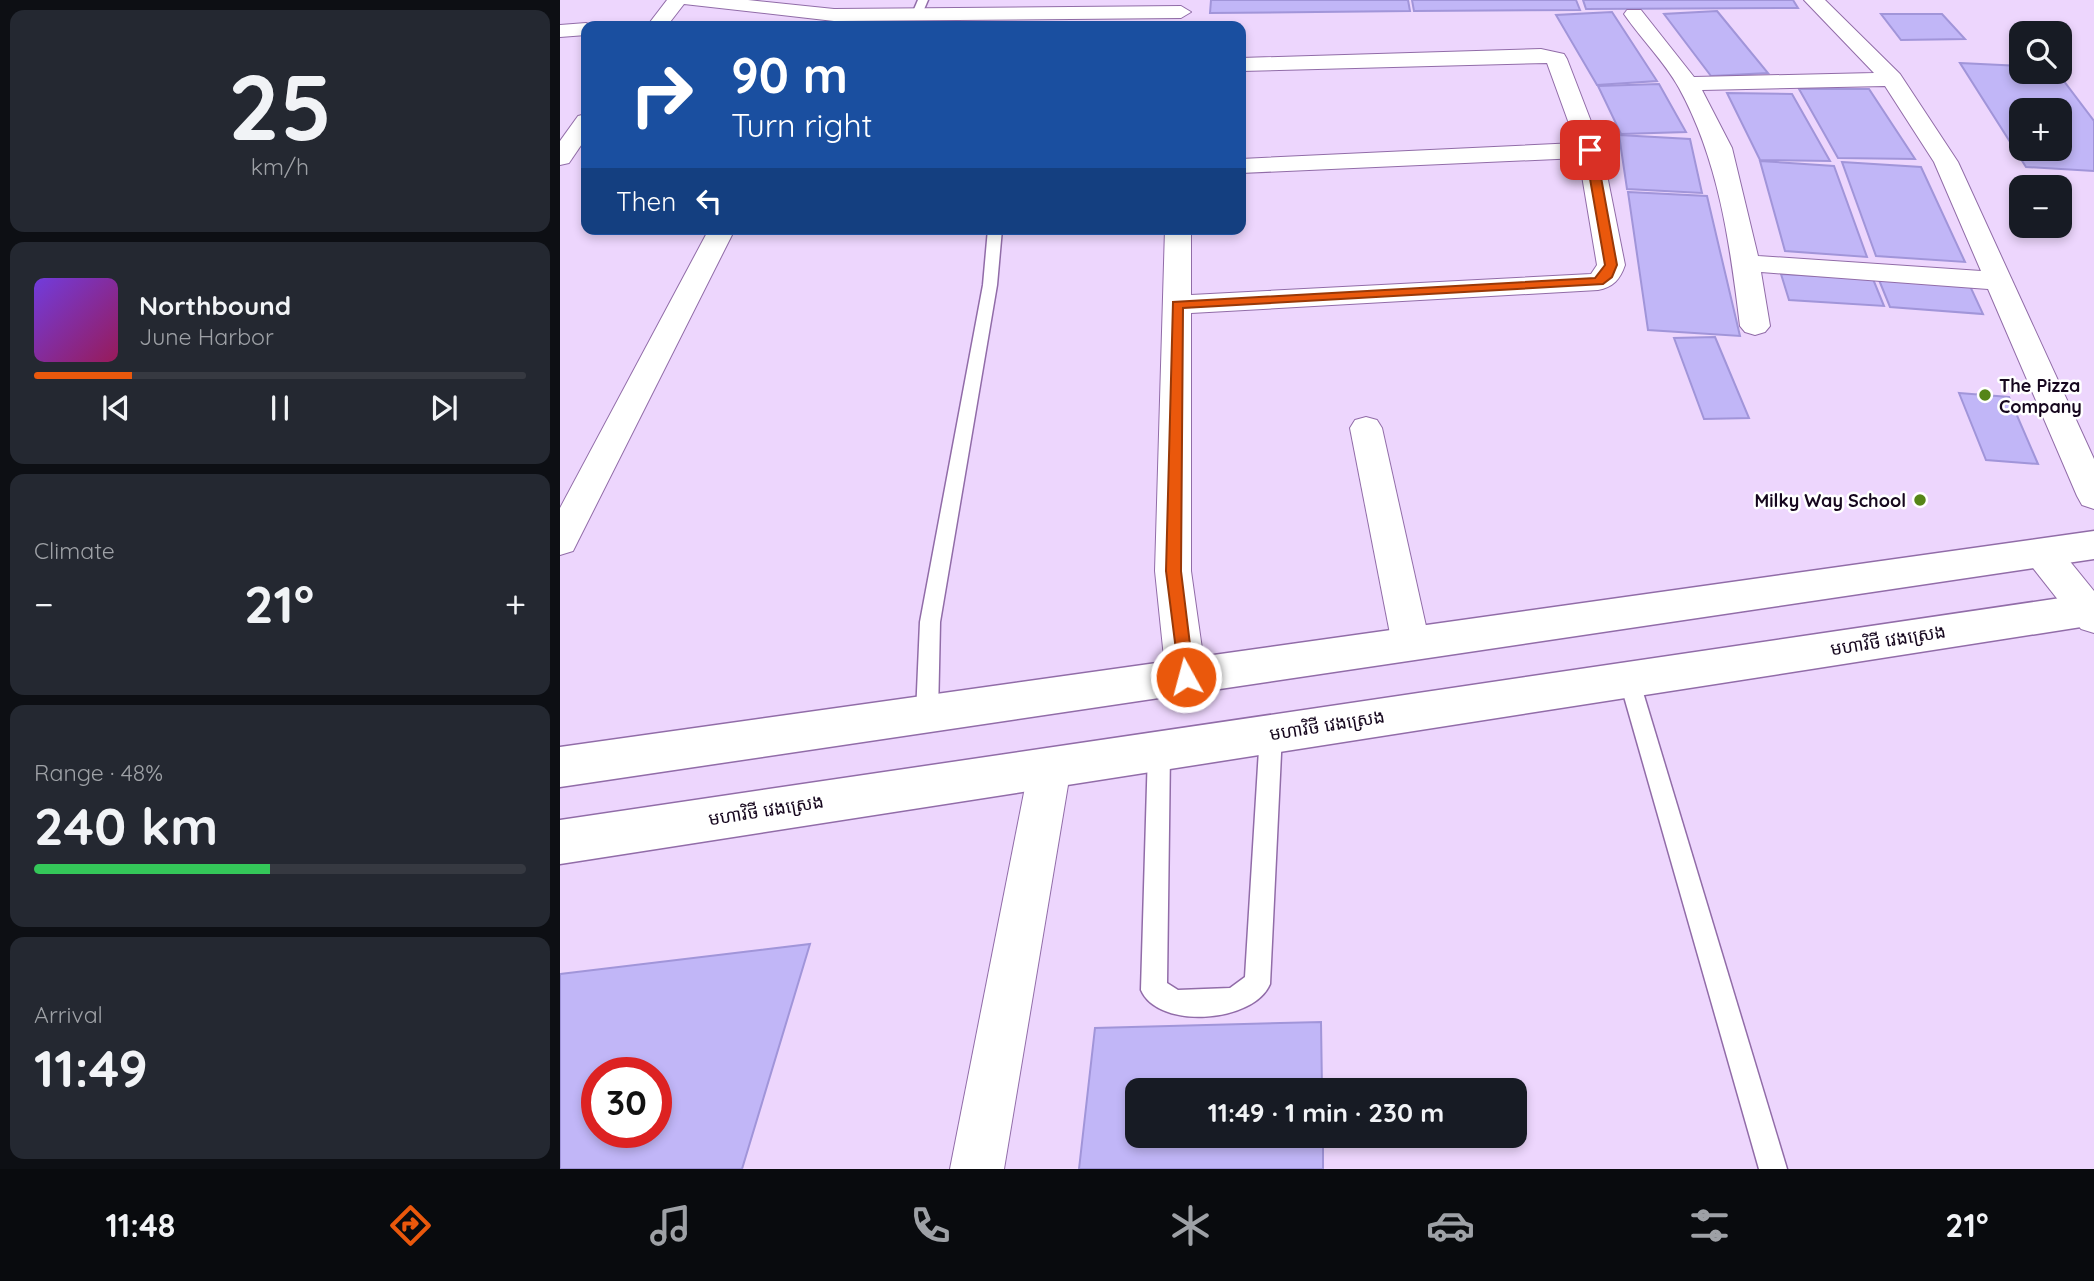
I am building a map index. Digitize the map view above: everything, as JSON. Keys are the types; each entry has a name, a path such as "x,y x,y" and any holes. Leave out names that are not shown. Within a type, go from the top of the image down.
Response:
{"main road":[{"path":"560,767 2094,545"},
{"name":"មហាវិថី វេងស្រេង","path":"560,842 1629,679 2092,612"}],"street":[{"path":"661,21 677,0"},
{"path":"691,0 836,14 920,7 1183,13"},
{"path":"1814,0 1892,79 1946,162 2094,496"},
{"path":"1634,14 1688,84 1720,148 1746,263 1755,326"},
{"path":"560,31 581,29"},
{"path":"1177,304 1598,282 1608,275 1611,265 1590,150 1559,62 1553,57 1541,55 1246,64"},
{"path":"1688,84 1892,79"},
{"path":"560,113 581,111"},
{"path":"560,158 581,128"},
{"path":"1246,166 1590,150"},
{"path":"560,541 719,235"},
{"path":"1178,235 1174,571 1186,677"},
{"path":"1746,263 1998,281"},
{"path":"1366,428 1411,644"},
{"path":"2042,553 2092,612"},
{"path":"977,1169 1051,766"}],"lane":[{"path":"927,714 930,622 990,285 994,235"},
{"path":"1629,679 1773,1169"},
{"path":"1159,751 1154,990 1175,1003 1234,1001 1257,984 1271,733"}],"building":[{"path":"1211,0 1408,0 1410,11 1210,13"},
{"path":"1412,0 1576,0 1580,10 1414,11"},
{"path":"1583,0 1793,0 1798,8 1586,9"},
{"path":"1717,11 1768,73 1711,76 1664,14"},
{"path":"1612,12 1657,81 1597,85 1556,15"},
{"path":"1881,14 1942,14 1965,39 1901,40"},
{"path":"1960,63 2009,65 2009,84 2066,84 2094,121 2094,171 2026,167 2022,161 2072,161 2072,98 2009,98 2009,140"},
{"path":"1659,84 1686,132 1621,134 1598,86"},
{"path":"1799,89 1869,89 1915,159 1838,158"},
{"path":"1727,93 1792,94 1830,161 1760,160"},
{"path":"1619,135 1690,139 1702,193 1627,189"},
{"path":"1760,161 1834,166 1867,257 1785,251"},
{"path":"1842,162 1921,167 1965,262 1876,256"},
{"path":"1628,192 1707,196 1740,336 1648,330"},
{"path":"1781,274 1873,279 1884,306 1789,300"},
{"path":"1879,280 1970,286 1983,314 1890,307"},
{"path":"1715,337 1749,418 1704,419 1674,338"},
{"path":"1959,393 2009,397 2038,464 1986,460"},
{"path":"810,944 742,1169 560,1169 560,974"},
{"path":"1321,1022 1322,1078 1125,1078 1125,1148 1323,1148 1323,1169 1079,1169 1095,1028"}],"place":[{"name":"The Pizza Company","path":"1985,395"},
{"name":"Milky Way School","path":"1920,500"}],"route":[{"path":"1186,677 1174,571 1177,304 1598,282 1608,275 1611,265 1590,150"}]}
